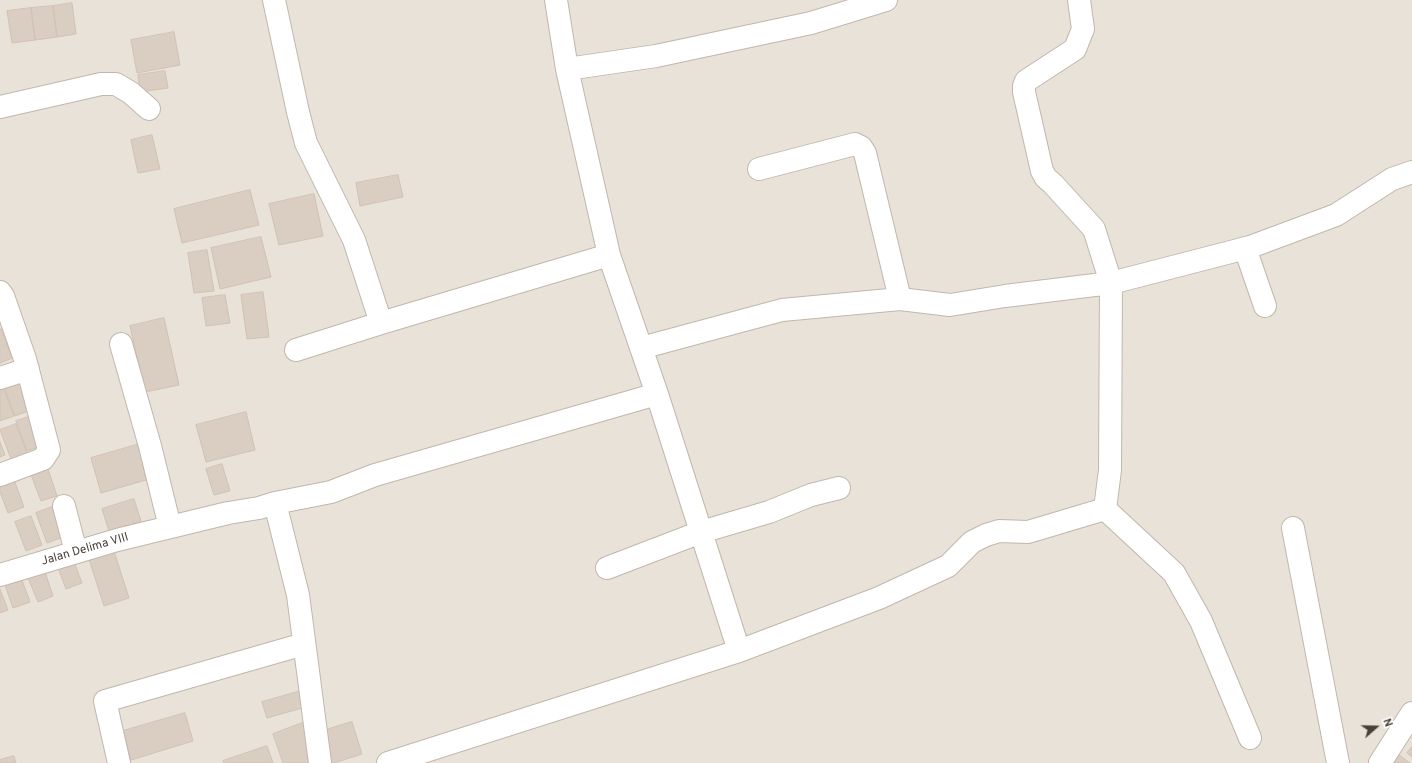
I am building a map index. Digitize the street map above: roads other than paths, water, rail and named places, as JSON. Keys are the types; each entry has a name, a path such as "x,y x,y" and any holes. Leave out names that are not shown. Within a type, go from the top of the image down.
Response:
{"street":[{"path":"274,0 306,143 354,240 381,323"},
{"path":"556,0 567,69 609,255 657,394 739,652"},
{"path":"567,69 656,56 811,23 886,0"},
{"path":"1079,0 1083,29 1076,49 1026,81 1024,92 1042,171 1046,178 1094,229 1111,283 1110,470 1105,509"},
{"path":"0,107 102,84 116,84 131,93 149,109"},
{"path":"759,169 855,144 861,147 865,152 900,299"},
{"path":"641,348 782,310 900,299 950,305 1005,296 1111,283 1245,248 1336,215 1392,179 1412,172"},
{"path":"1245,248 1265,306"},
{"path":"296,350 609,255"},
{"path":"0,292 3,296 28,369 49,450 43,459 0,475"},
{"path":"121,344 150,446 170,527"},
{"path":"0,378 28,369"},
{"name":"Jalan Delima VIII","path":"0,575 76,552 170,527 228,513 259,508 331,492 375,475 657,394"},
{"path":"607,568 701,532 769,512 811,495 838,488"},
{"path":"275,504 298,595 320,763"},
{"path":"64,506 76,552"},
{"path":"388,763 739,652 879,598 948,566 972,542 986,535 999,531 1028,532 1105,509"},
{"path":"1105,509 1174,573 1200,621 1250,738"},
{"path":"1293,528 1338,763"},
{"path":"119,763 105,701 304,644"},
{"path":"1380,763 1412,713"}]}
